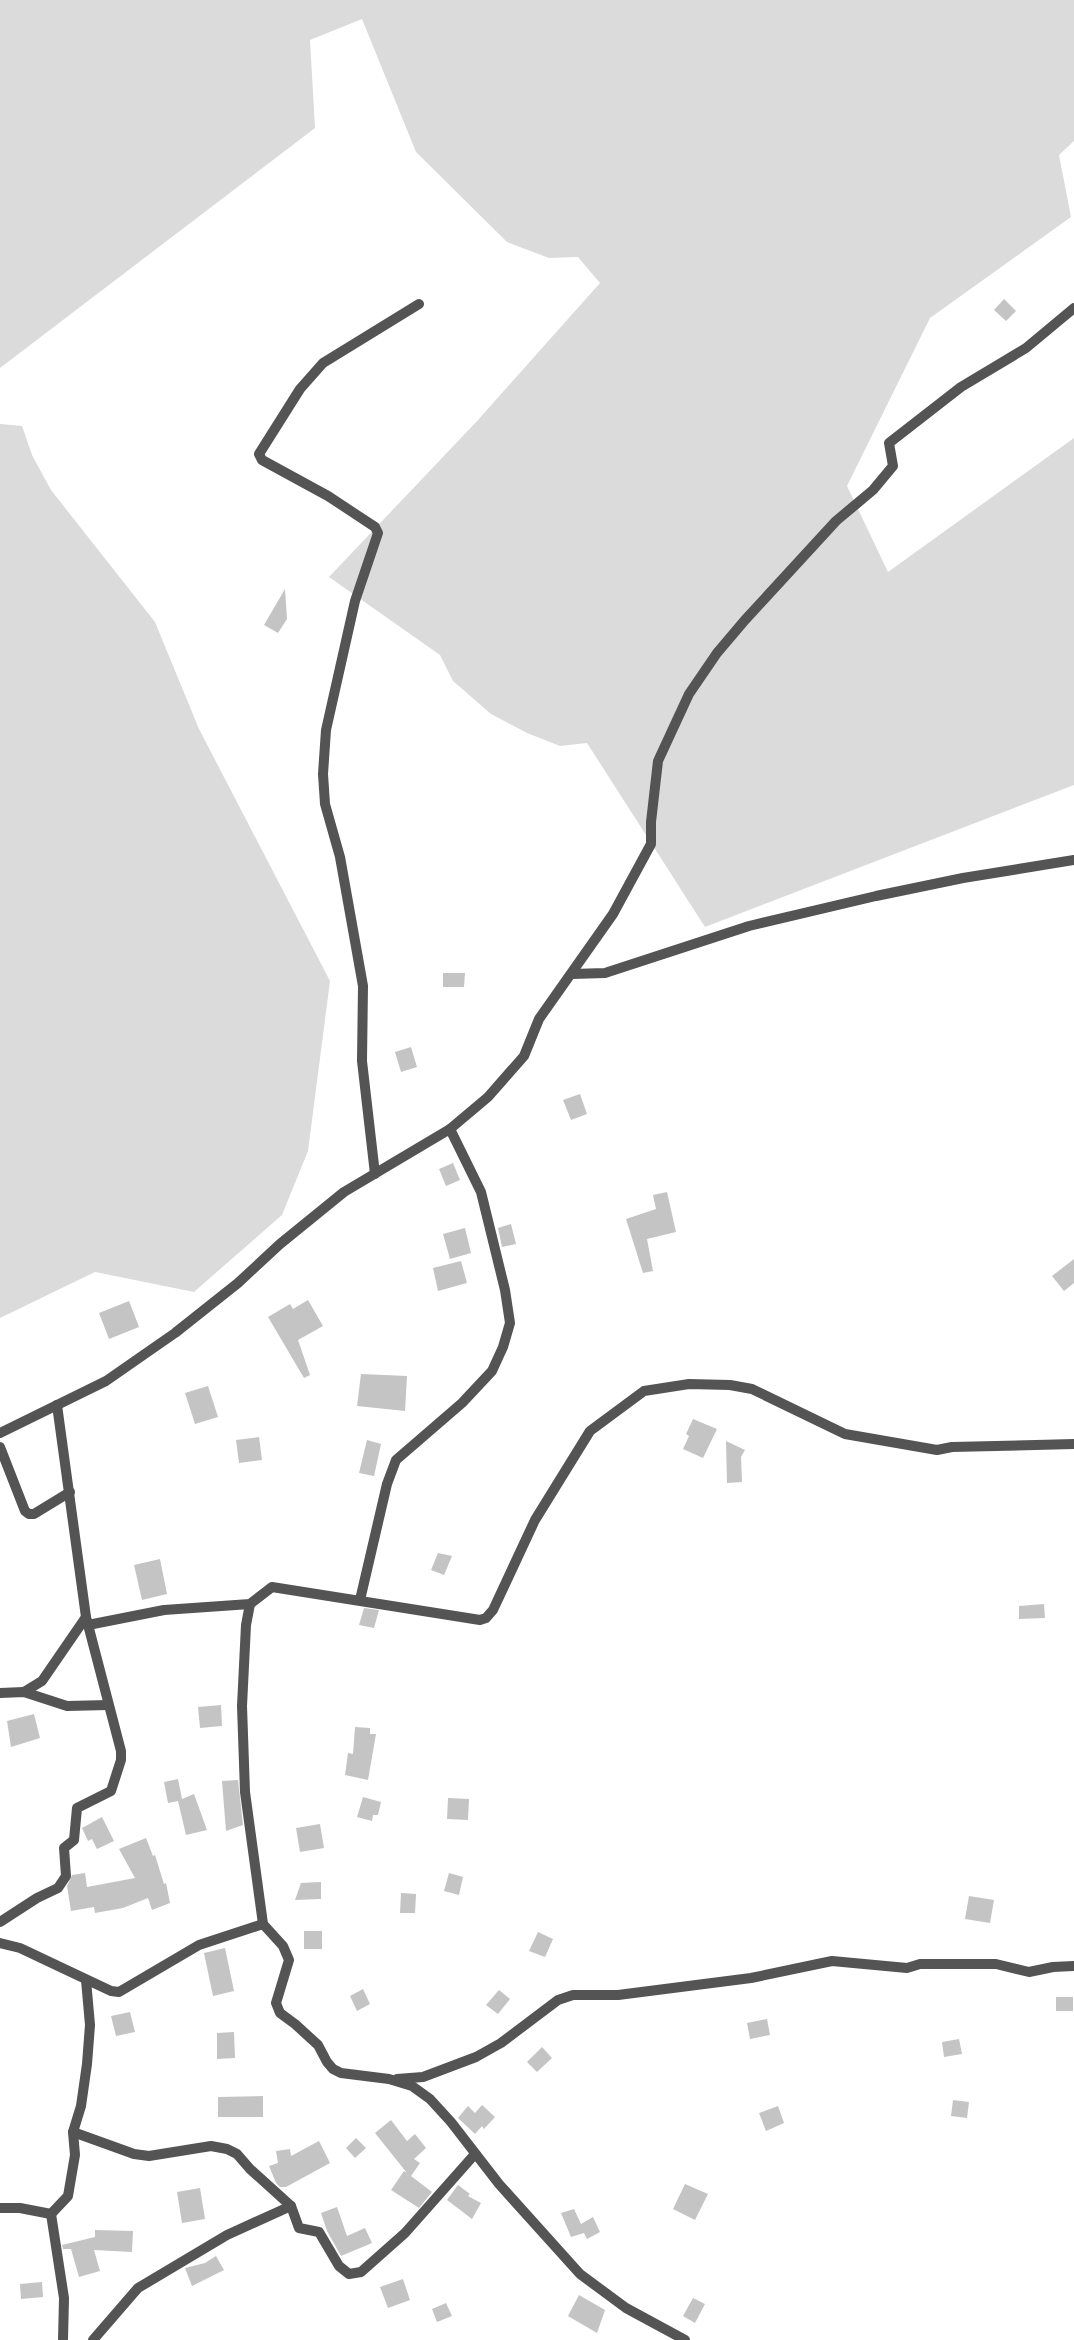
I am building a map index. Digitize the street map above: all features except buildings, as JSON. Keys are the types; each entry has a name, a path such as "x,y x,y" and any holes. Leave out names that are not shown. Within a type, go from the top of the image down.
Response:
{"street":[{"path":"375,1174 362,1061 363,986 340,857 325,804 323,774 326,730 355,601 378,532 374,527 328,496 262,460 259,454 300,389 323,363 419,304"},
{"path":"0,1433 106,1380 175,1333 238,1283 280,1244 344,1192 450,1129 488,1097 524,1056 539,1019 613,914 651,844 650,822 658,761 689,694 717,653 836,521 872,490 893,466 889,443 961,387 1026,348 1074,308"},
{"path":"572,974 605,973 749,926 861,900 963,878 1074,860"},
{"path":"360,1600 387,1484 396,1460 462,1403 492,1371 503,1347 510,1323 505,1290 481,1192 450,1129"},
{"path":"24,1692 42,1681 87,1621 164,1610 250,1604 272,1587 480,1620 486,1618 493,1610 536,1520 590,1431 644,1391 689,1384 730,1385 752,1389 844,1434 937,1450 952,1447 1074,1444"},
{"path":"0,1922 37,1898 58,1888 66,1876 64,1848 74,1840 77,1808 108,1794 114,1788 121,1751 87,1621 57,1405"},
{"path":"0,1447 25,1511 29,1514 34,1514 70,1492"},
{"path":"250,1604 246,1625 242,1706 245,1792 263,1924 283,1946 289,1960 276,2003 280,2013 295,2024 318,2045 327,2062 333,2069 341,2073 389,2079 412,2086 430,2099 451,2122 499,2184 587,2281 626,2308 685,2340"},
{"path":"0,1693 24,1692 67,1706 108,1705"},
{"path":"0,1944 20,1948 86,1980 111,1991 119,1992 200,1945 263,1924"},
{"path":"389,2079 423,2077 476,2057 501,2043 558,2000 573,1995 618,1995 751,1978 832,1961 907,1968 920,1964 996,1964 1029,1972 1053,1967 1074,1966"},
{"path":"51,2214 68,2196 75,2155 73,2132 81,2106 88,2064 90,2025 86,1980"},
{"path":"73,2132 134,2154 149,2156 211,2146 227,2149 237,2154 255,2174 291,2206 299,2228 319,2232 339,2266 349,2274 361,2272 406,2233 475,2154"},
{"path":"93,2340 138,2288 227,2235 291,2206"},
{"path":"0,2208 20,2208 51,2214"},
{"path":"51,2214 64,2298 63,2340"}],"shaded area":[{"path":"0,0 1074,0 1074,141 1059,155 1071,217 930,318 847,486 888,572 1074,438 1074,785 705,927 587,743 560,746 527,733 491,714 453,681 440,655 329,577 478,420 600,283 578,257 549,258 507,242 416,152 362,19 310,40 315,128 0,368"},
{"path":"0,424 22,426 32,455 51,490 155,622 199,729 330,981 308,1151 282,1215 194,1292 95,1272 0,1318"}]}
